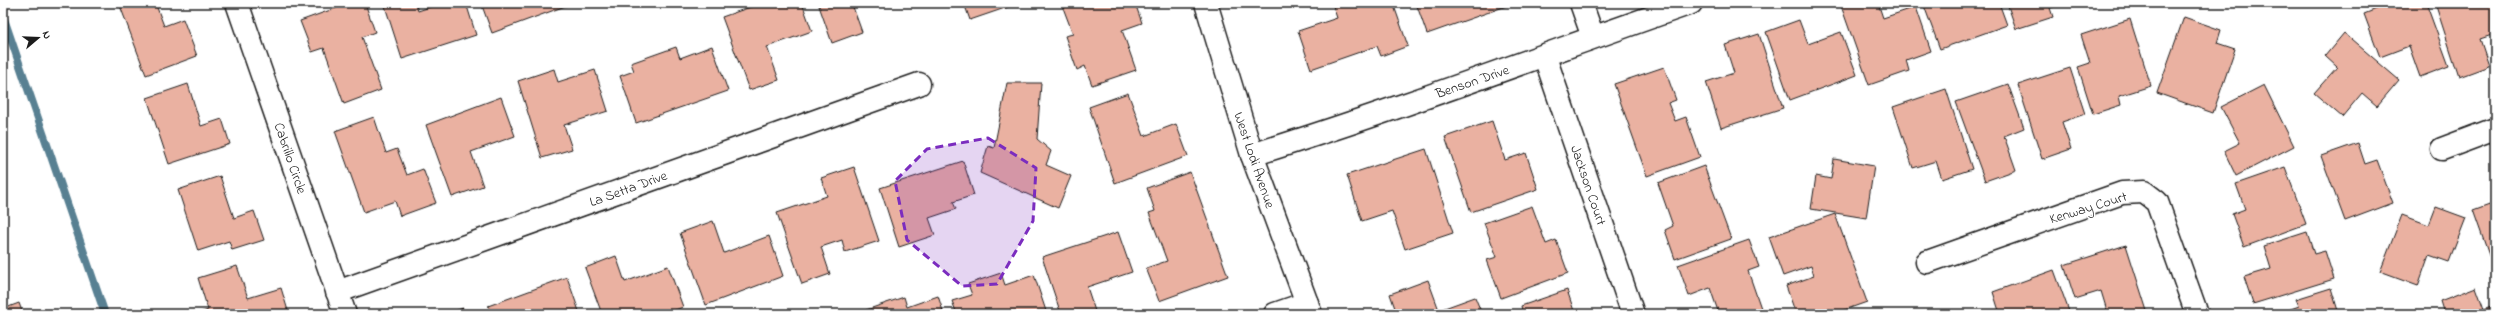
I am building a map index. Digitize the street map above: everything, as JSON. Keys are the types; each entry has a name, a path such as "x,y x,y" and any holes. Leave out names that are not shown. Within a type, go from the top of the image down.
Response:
{"street":[{"name":"Cabrillo Circle","path":"237,3 345,314"},
{"name":"West Lodi Avenue","path":"1206,3 1252,155 1309,308"},
{"path":"1582,3 1593,37"},
{"name":"Benson Drive","path":"1252,155 1545,57 1593,37 1691,3"},
{"name":"Jackson Court","path":"1545,57 1633,314"},
{"name":"La Setta Drive","path":"337,292 919,84"},
{"path":"2442,149 2495,129"},
{"name":"Kenway Court","path":"1927,262 2122,193 2144,192 2157,202 2197,314"},
{"path":"1275,314 1309,308"}],"highlighted area":[{"path":"988,138 1036,168 1033,221 997,284 962,286 907,240 895,181 927,149"}],"building":[{"path":"119,3 162,3 156,5 164,26 183,19 197,56 146,75"},
{"path":"350,3 365,3 375,32 362,37 381,90 344,104 324,48 312,52 300,21"},
{"path":"384,3 415,3 418,11 442,3 466,3 476,35 402,59"},
{"path":"481,3 567,3 568,5 492,33"},
{"path":"762,3 802,3 812,31 767,47 779,80 749,90 722,17"},
{"path":"818,3 864,3 853,7 862,32 832,43"},
{"path":"964,3 1007,3 1008,7 970,20"},
{"path":"1069,3 1135,3 1142,23 1122,30 1136,70 1092,85 1085,66 1077,70 1065,36 1073,34 1062,5"},
{"path":"1332,3 1393,3 1408,46 1381,56 1377,46 1311,69 1298,31 1337,18"},
{"path":"1416,3 1512,3 1512,4 1427,34"},
{"path":"1840,3 1878,3 1883,18 1916,7 1931,51 1906,60 1909,71 1869,85"},
{"path":"1923,3 1999,3 2007,25 1940,49"},
{"path":"2007,3 2065,3 2050,8 2053,17 2016,29"},
{"path":"2378,3 2426,3 2449,66 2420,77 2409,46 2380,57 2364,14 2379,8"},
{"path":"2435,3 2495,3 2495,34 2480,39 2489,66 2459,77"},
{"path":"2184,17 2221,30 2217,43 2235,49 2213,113 2157,93"},
{"path":"2130,19 2151,86 2119,96 2121,105 2093,114 2078,67 2090,63 2081,35"},
{"path":"1799,20 1808,44 1841,32 1857,75 1790,100 1766,32"},
{"path":"2344,33 2399,80 2377,106 2362,93 2342,117 2314,93 2337,67 2325,56"},
{"path":"1759,34 1783,108 1721,128 1706,82 1734,73 1725,45"},
{"path":"712,46 728,91 636,123 620,76 634,71 631,63 676,47 680,58"},
{"path":"1664,67 1676,100 1668,103 1675,121 1686,117 1700,157 1647,176 1614,84"},
{"path":"2070,68 2085,114 2062,122 2071,149 2042,159 2018,85"},
{"path":"554,69 558,82 595,70 608,111 564,125 572,149 542,158 518,81"},
{"path":"1007,83 1041,83 1037,139 1051,151 1046,165 1071,176 1058,208 980,173 988,146 994,148"},
{"path":"188,84 201,126 222,119 230,144 169,164 147,98"},
{"path":"2008,84 2024,128 2004,136 2016,170 1985,181 1956,102"},
{"path":"2264,85 2294,146 2236,176 2224,151 2240,143 2221,107"},
{"path":"1946,89 1972,169 1942,179 1936,161 1913,168 1893,107"},
{"path":"1128,93 1144,136 1176,124 1188,156 1115,183 1089,107"},
{"path":"501,97 515,136 471,152 483,186 452,197 426,125"},
{"path":"374,117 386,153 397,149 407,175 423,169 436,203 400,216 395,201 364,212 335,131"},
{"path":"1492,121 1505,160 1526,153 1538,189 1471,212 1445,137"},
{"path":"2358,143 2365,164 2377,160 2393,203 2345,221 2321,156"},
{"path":"1426,149 1453,233 1405,249 1392,211 1362,221 1347,175"},
{"path":"1834,159 1874,166 1866,218 1811,209 1816,176 1831,179"},
{"path":"963,161 974,195 953,202 956,209 929,218 935,235 899,247 880,188"},
{"path":"1704,166 1731,239 1675,259 1665,230 1673,226 1658,183"},
{"path":"854,167 879,241 845,252 842,240 821,247 830,274 802,284 777,213 827,196 821,178"},
{"path":"2285,167 2306,224 2244,247 2232,214 2245,209 2236,184"},
{"path":"1190,172 1228,276 1159,301 1146,268 1167,261 1149,213 1155,211 1147,188"},
{"path":"220,176 234,218 254,211 264,240 232,250 229,241 198,251 178,190"},
{"path":"2495,202 2495,259 2491,261 2473,210"},
{"path":"1532,206 1546,244 1556,240 1568,273 1501,298 1487,260 1497,257 1484,223"},
{"path":"2436,207 2466,218 2449,262 2429,255 2418,286 2380,272 2402,215 2429,225"},
{"path":"1835,214 1867,302 1833,314 1796,314 1786,286 1814,276 1811,266 1783,276 1769,237"},
{"path":"713,221 724,253 769,236 783,276 706,305 680,233"},
{"path":"1118,232 1132,272 1087,287 1096,314 1061,314 1042,257"},
{"path":"2307,232 2314,254 2325,251 2334,279 2253,304 2244,277 2271,269 2264,246"},
{"path":"1749,240 1759,267 1748,271 1763,314 1719,314 1710,288 1689,296 1678,265"},
{"path":"2126,245 2148,314 2108,314 2101,291 2075,299 2064,265"},
{"path":"616,256 625,282 668,266 683,307 665,314 602,314 585,268"},
{"path":"237,266 248,298 281,288 289,314 197,314 208,310 198,278"},
{"path":"2054,270 2070,314 2000,314 1993,292"},
{"path":"1001,273 1005,285 1034,275 1047,314 957,314 952,301 972,295 968,284"},
{"path":"567,277 580,314 491,314 488,306"},
{"path":"1428,280 1439,310 1475,297 1482,314 1397,314 1390,294"},
{"path":"2476,287 2484,309 2495,305 2495,314 2444,314 2440,301"},
{"path":"2331,288 2339,314 2277,314 2299,306 2296,299"},
{"path":"1567,290 1575,314 1523,314 1521,306"},
{"path":"938,296 944,314 867,314 866,310 904,297 907,307"},
{"path":"19,303 23,314 3,314 3,309"},
{"path":"463,308 465,314 447,314"}],"waterway":[{"path":"3,16 105,314"}]}
